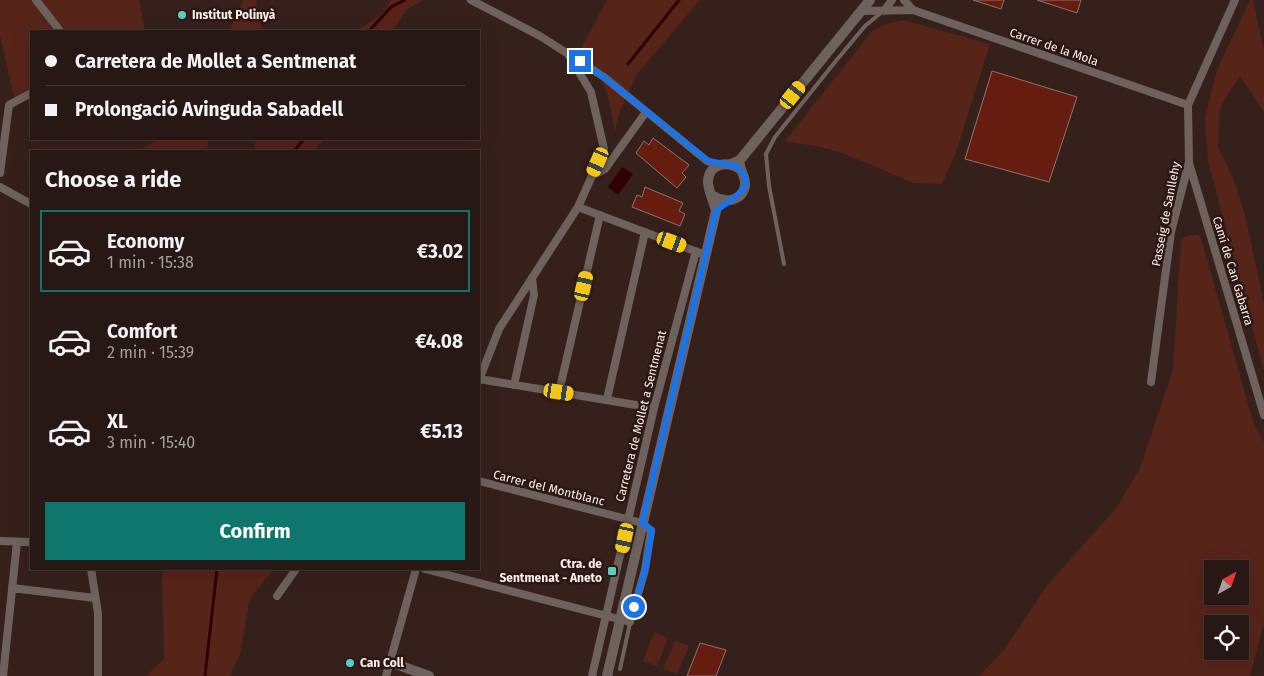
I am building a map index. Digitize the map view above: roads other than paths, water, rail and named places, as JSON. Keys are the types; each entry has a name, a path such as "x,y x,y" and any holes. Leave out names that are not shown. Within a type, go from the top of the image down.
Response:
{"street":[{"path":"36,0 59,30"},
{"path":"471,0 519,24 604,77 708,161 719,165 737,165"},
{"path":"737,165 870,0"},
{"path":"884,11 892,0"},
{"path":"904,0 912,10"},
{"name":"Passeig de Sanllehy","path":"1151,382 1171,232 1189,162 1188,105 1235,0"},
{"name":"Carrer de la Mola","path":"861,11 912,10 1188,105"},
{"path":"480,378 500,329 578,206 604,149 591,92 568,54"},
{"path":"0,173 9,105 30,94"},
{"path":"592,176 605,169 646,112"},
{"path":"708,161 710,172 719,165"},
{"name":"Camí de Can Gabarra","path":"1189,162 1264,415"},
{"path":"716,211 726,201 734,199 741,194 745,186 745,178 737,165"},
{"name":"Carretera de Mollet a Sentmenat","path":"607,676 625,620 642,523 716,211 714,196 709,189 710,172"},
{"path":"0,187 30,203"},
{"path":"714,196 726,201"},
{"path":"578,206 706,255"},
{"path":"559,392 600,215"},
{"path":"607,400 645,232"},
{"name":"Carretera de Mollet a Sentmenat","path":"592,676 654,408 696,251"},
{"path":"514,385 534,295 532,278"},
{"path":"480,380 654,408"},
{"name":"Carrer del Montblanc","path":"480,481 642,523"},
{"path":"0,541 30,542"},
{"path":"3,676 17,542"},
{"path":"91,570 98,613 98,676"},
{"path":"277,596 295,570"},
{"path":"386,676 416,570"},
{"path":"429,570 625,620"},
{"path":"12,588 96,598"},
{"path":"390,662 429,676"}],"lane":[{"path":"784,264 769,186 766,154 775,137 864,26 884,11"},
{"path":"620,669 625,620"}],"waterway":[{"path":"370,30 391,7 405,0"},
{"path":"628,64 679,0"},
{"path":"295,150 303,140"},
{"path":"205,676 217,570"}],"place":[{"name":"Institut Polinyà","path":"182,15"},
{"name":"Ctra. de Sentmenat - Aneto","path":"612,571"},
{"name":"Can Coll","path":"350,663"}]}
